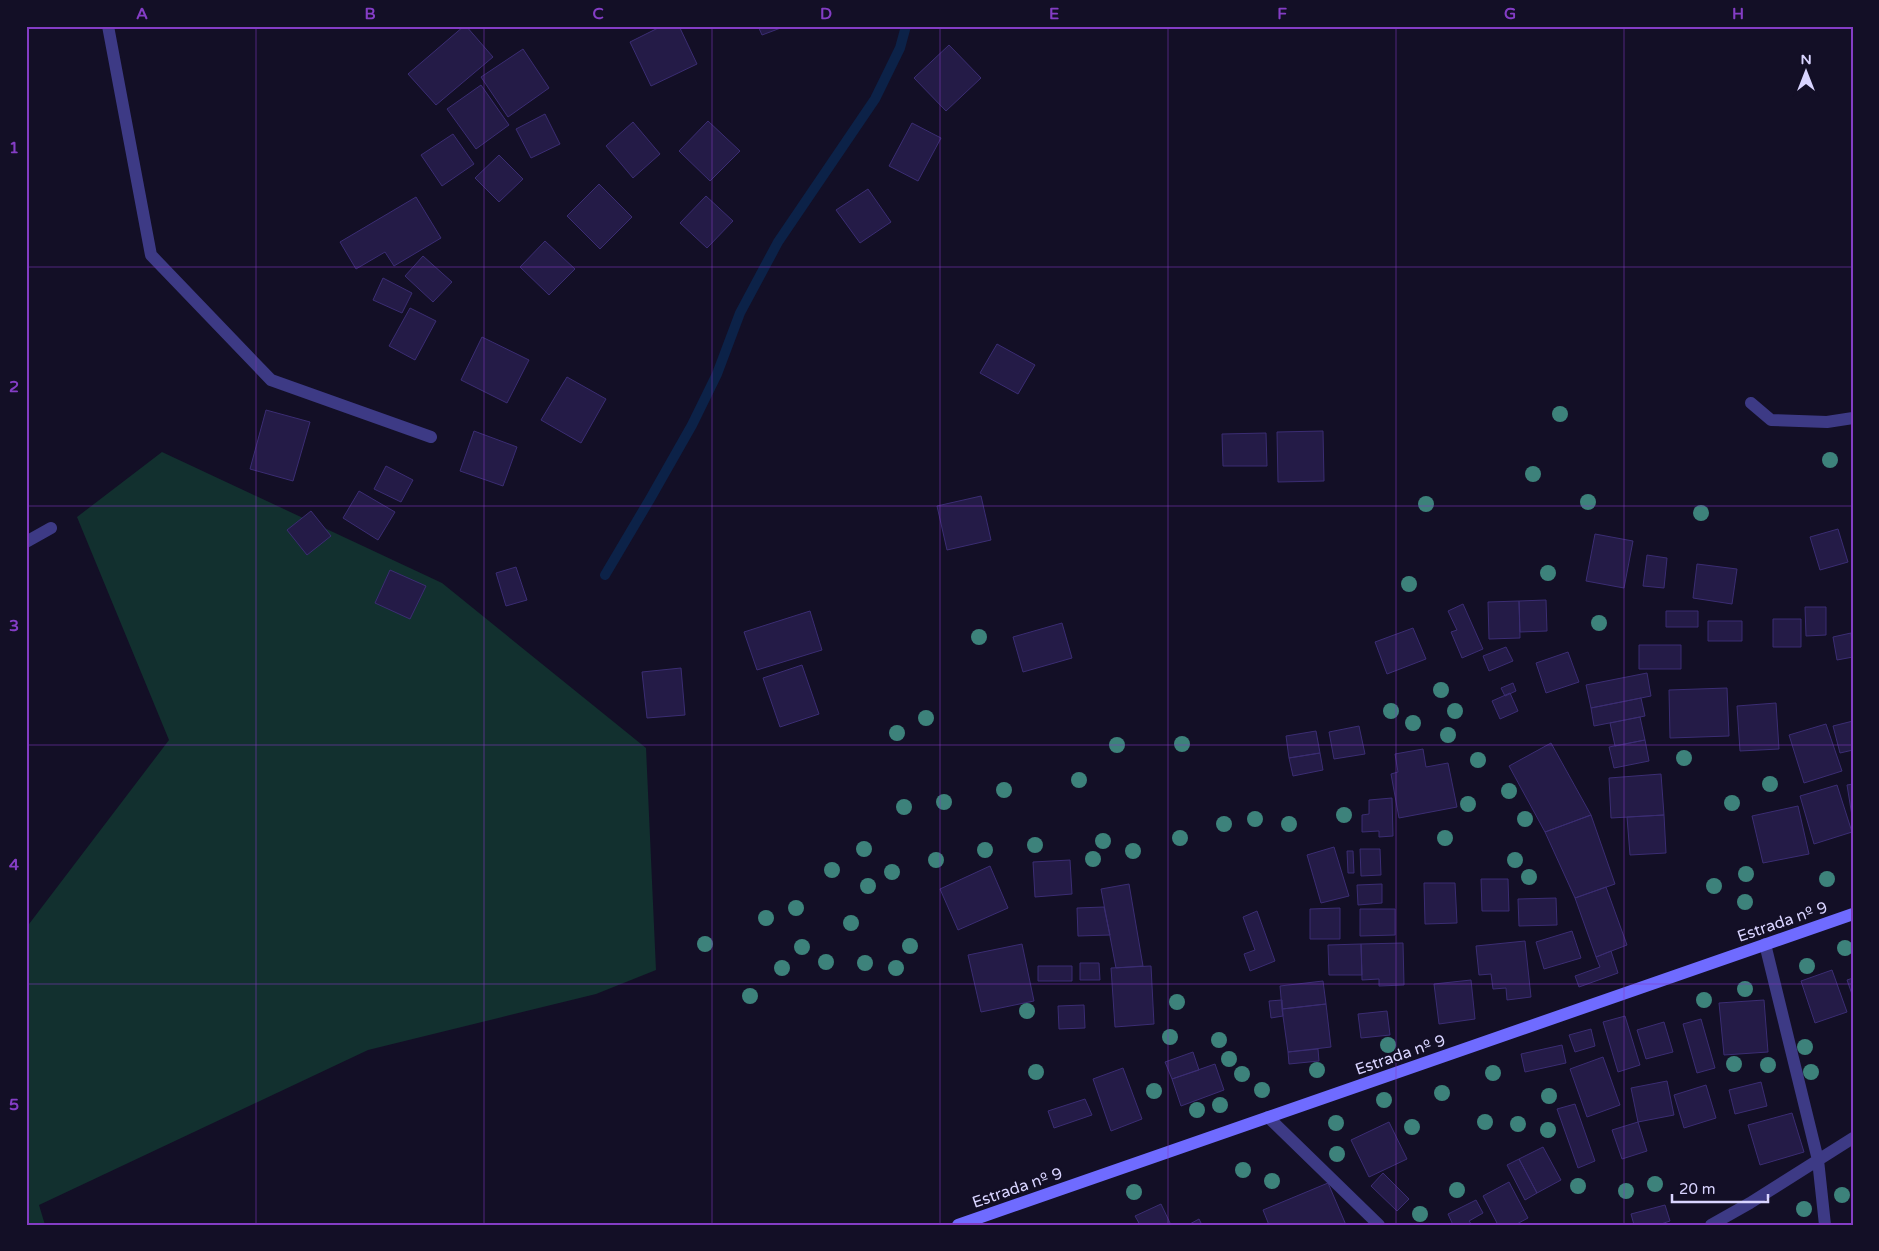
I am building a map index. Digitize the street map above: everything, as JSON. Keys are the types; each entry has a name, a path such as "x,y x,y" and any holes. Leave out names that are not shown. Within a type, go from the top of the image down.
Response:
{"main road":[{"name":"Estrada nº 9","path":"958,1225 1853,914"}],"street":[{"path":"108,26 151,255 271,380 431,437"},
{"path":"1751,403 1771,420 1827,422 1853,418"},
{"path":"26,542 51,528"},
{"path":"1765,944 1818,1160 1826,1225"},
{"path":"1268,1117 1379,1225"},
{"path":"1711,1225 1750,1203 1853,1138"}],"green space":[{"path":"162,452 442,583 646,748 656,970 596,994 368,1050 39,1205 45,1225 26,1225 26,928 169,740 77,517"}],"building":[{"path":"464,26 493,57 436,105 408,74"},
{"path":"662,26 679,26 697,64 651,86 630,42"},
{"path":"758,26 786,26 762,35"},
{"path":"949,45 981,78 946,111 914,78"},
{"path":"523,49 549,88 508,117 481,77"},
{"path":"481,85 509,125 476,149 447,109"},
{"path":"545,114 560,144 531,158 516,129"},
{"path":"708,121 740,151 710,181 679,151"},
{"path":"633,122 660,154 633,178 606,146"},
{"path":"912,123 941,138 918,181 889,166"},
{"path":"453,134 474,164 442,186 421,155"},
{"path":"499,155 523,179 499,202 475,178"},
{"path":"599,184 632,217 600,249 567,216"},
{"path":"868,189 891,222 860,243 836,210"},
{"path":"706,196 733,221 707,248 680,223"},
{"path":"416,197 441,238 394,266 385,252 356,269 340,242"},
{"path":"545,241 575,269 549,295 520,267"},
{"path":"423,256 452,282 433,302 405,276"},
{"path":"383,278 412,293 402,313 373,300"},
{"path":"410,308 436,321 415,360 389,346"},
{"path":"482,337 529,360 507,403 461,380"},
{"path":"997,344 1035,365 1018,394 980,373"},
{"path":"567,377 606,399 581,443 541,420"},
{"path":"266,410 310,422 293,481 250,469"},
{"path":"474,431 517,447 503,486 460,471"},
{"path":"1323,431 1324,481 1278,482 1277,432"},
{"path":"1266,433 1267,466 1223,466 1222,434"},
{"path":"386,466 413,480 401,502 374,489"},
{"path":"359,491 395,512 378,540 343,518"},
{"path":"981,496 991,540 947,550 937,506"},
{"path":"311,511 331,536 307,555 287,530"},
{"path":"1838,529 1848,562 1820,570 1810,537"},
{"path":"1595,534 1633,541 1624,588 1586,581"},
{"path":"1647,555 1667,558 1664,588 1643,586"},
{"path":"1697,564 1737,569 1732,604 1693,598"},
{"path":"516,567 527,600 506,606 496,573"},
{"path":"390,570 426,586 410,619 375,603"},
{"path":"1546,600 1547,631 1520,632 1519,601"},
{"path":"1519,601 1520,638 1489,639 1488,602"},
{"path":"1463,604 1483,649 1462,658 1451,632 1457,630 1448,611"},
{"path":"1805,607 1826,607 1826,635 1806,636"},
{"path":"810,611 822,650 757,670 744,632"},
{"path":"1666,611 1698,611 1698,627 1666,627"},
{"path":"1773,619 1801,619 1801,647 1773,647"},
{"path":"1708,621 1742,621 1742,641 1708,641"},
{"path":"1062,623 1072,658 1023,672 1013,637"},
{"path":"1413,628 1426,659 1387,674 1375,642"},
{"path":"1851,633 1853,657 1837,660 1833,637"},
{"path":"1639,645 1681,645 1681,669 1639,669"},
{"path":"1506,647 1513,661 1489,671 1483,656"},
{"path":"1568,652 1579,682 1546,693 1536,663"},
{"path":"802,665 819,714 780,727 763,678"},
{"path":"681,668 685,715 647,718 642,672"},
{"path":"1647,673 1651,696 1591,708 1586,685"},
{"path":"1513,683 1516,691 1505,696 1501,688"},
{"path":"1727,688 1729,736 1670,738 1669,690"},
{"path":"1510,693 1518,711 1500,719 1492,701"},
{"path":"1641,698 1645,716 1594,726 1591,708"},
{"path":"1776,703 1779,749 1740,751 1737,706"},
{"path":"1640,717 1645,740 1615,746 1610,723"},
{"path":"1853,721 1853,750 1840,753 1833,726"},
{"path":"1826,724 1842,771 1804,783 1789,735"},
{"path":"1359,726 1365,754 1334,759 1329,732"},
{"path":"1316,731 1320,753 1289,758 1286,736"},
{"path":"1645,740 1649,761 1614,768 1609,747"},
{"path":"1551,743 1591,815 1545,832 1509,766"},
{"path":"1423,749 1426,767 1448,763 1457,807 1399,818 1391,774 1398,772 1395,754"},
{"path":"1320,753 1323,770 1293,776 1289,758"},
{"path":"1661,774 1664,815 1611,818 1609,778"},
{"path":"1853,784 1853,822 1847,785"},
{"path":"1837,785 1852,832 1814,844 1800,796"},
{"path":"1392,798 1393,836 1379,837 1379,831 1362,832 1362,815 1369,814 1369,800"},
{"path":"1798,806 1809,854 1763,863 1752,816"},
{"path":"1591,815 1615,884 1575,898 1545,832"},
{"path":"1664,815 1666,853 1630,855 1627,817"},
{"path":"1334,847 1349,896 1321,903 1307,855"},
{"path":"1360,849 1380,849 1381,875 1361,876"},
{"path":"1347,851 1353,851 1354,873 1348,873"},
{"path":"1070,860 1072,894 1035,897 1033,862"},
{"path":"990,866 1008,908 958,930 940,889"},
{"path":"1481,879 1508,879 1509,911 1482,911"},
{"path":"1424,883 1455,883 1457,923 1425,924"},
{"path":"1129,884 1143,966 1116,968 1101,889"},
{"path":"1382,884 1382,903 1358,905 1357,885"},
{"path":"1606,887 1627,945 1596,957 1575,898"},
{"path":"1556,898 1557,925 1519,926 1518,899"},
{"path":"1104,907 1110,935 1078,936 1077,908"},
{"path":"1340,908 1340,939 1310,939 1310,909"},
{"path":"1360,909 1395,909 1395,935 1360,936"},
{"path":"1257,911 1275,961 1250,971 1244,954 1255,950 1243,917"},
{"path":"1572,931 1581,958 1544,969 1536,942"},
{"path":"1525,941 1531,997 1507,1000 1506,988 1493,989 1491,974 1479,975 1476,946"},
{"path":"1403,943 1404,985 1379,986 1379,979 1362,980 1361,944"},
{"path":"1022,944 1034,1001 981,1012 968,955"},
{"path":"1361,944 1362,975 1329,975 1328,945"},
{"path":"1611,951 1618,973 1579,987 1575,976 1600,967 1596,957"},
{"path":"1080,963 1099,963 1100,980 1080,980"},
{"path":"1038,966 1072,966 1072,981 1038,981"},
{"path":"1151,966 1154,1024 1115,1027 1111,968"},
{"path":"1832,970 1847,1012 1815,1023 1801,981"},
{"path":"1853,978 1853,997 1847,980"},
{"path":"1471,980 1475,1019 1439,1024 1434,984"},
{"path":"1323,981 1326,1004 1282,1009 1280,986"},
{"path":"1282,1000 1283,1016 1271,1018 1269,1001"},
{"path":"1764,1000 1768,1052 1724,1055 1719,1003"},
{"path":"1326,1004 1331,1047 1288,1052 1282,1009"},
{"path":"1084,1005 1085,1028 1059,1029 1058,1006"},
{"path":"1387,1011 1390,1035 1361,1038 1358,1014"},
{"path":"1625,1016 1640,1065 1618,1072 1603,1022"},
{"path":"1701,1019 1715,1068 1697,1073 1683,1024"},
{"path":"1664,1022 1673,1052 1646,1059 1637,1030"},
{"path":"1591,1029 1595,1046 1575,1052 1569,1035"},
{"path":"1562,1045 1566,1063 1525,1072 1521,1054"},
{"path":"1318,1049 1319,1061 1289,1064 1288,1052"},
{"path":"1193,1052 1199,1070 1172,1079 1165,1062"},
{"path":"1603,1057 1620,1105 1587,1117 1570,1069"},
{"path":"1215,1064 1224,1090 1181,1106 1172,1079"},
{"path":"1123,1068 1142,1119 1111,1131 1093,1079"},
{"path":"1667,1081 1674,1115 1638,1122 1631,1088"},
{"path":"1761,1082 1767,1106 1735,1114 1729,1090"},
{"path":"1706,1085 1716,1118 1684,1128 1674,1095"},
{"path":"1085,1099 1092,1115 1054,1128 1048,1111"},
{"path":"1575,1104 1595,1161 1578,1168 1557,1109"},
{"path":"1792,1113 1804,1152 1760,1165 1748,1125"},
{"path":"1389,1122 1407,1159 1369,1177 1351,1140"},
{"path":"1638,1122 1647,1151 1622,1159 1612,1130"},
{"path":"1543,1147 1561,1180 1537,1193 1519,1159"},
{"path":"1519,1159 1537,1193 1525,1200 1507,1165"},
{"path":"1383,1173 1409,1199 1397,1211 1371,1186"},
{"path":"1509,1182 1528,1218 1515,1225 1498,1225 1483,1196"},
{"path":"1328,1183 1346,1225 1269,1225 1263,1210"},
{"path":"1476,1200 1483,1213 1469,1221 1472,1225 1453,1225 1448,1214"},
{"path":"1161,1204 1171,1225 1140,1225 1135,1216"},
{"path":"1665,1205 1670,1221 1658,1225 1634,1225 1631,1214"},
{"path":"1199,1219 1202,1225 1188,1225"}],"waterway":[{"path":"605,575 692,425 717,374 740,313 778,242 875,99 900,48 906,26"}]}
